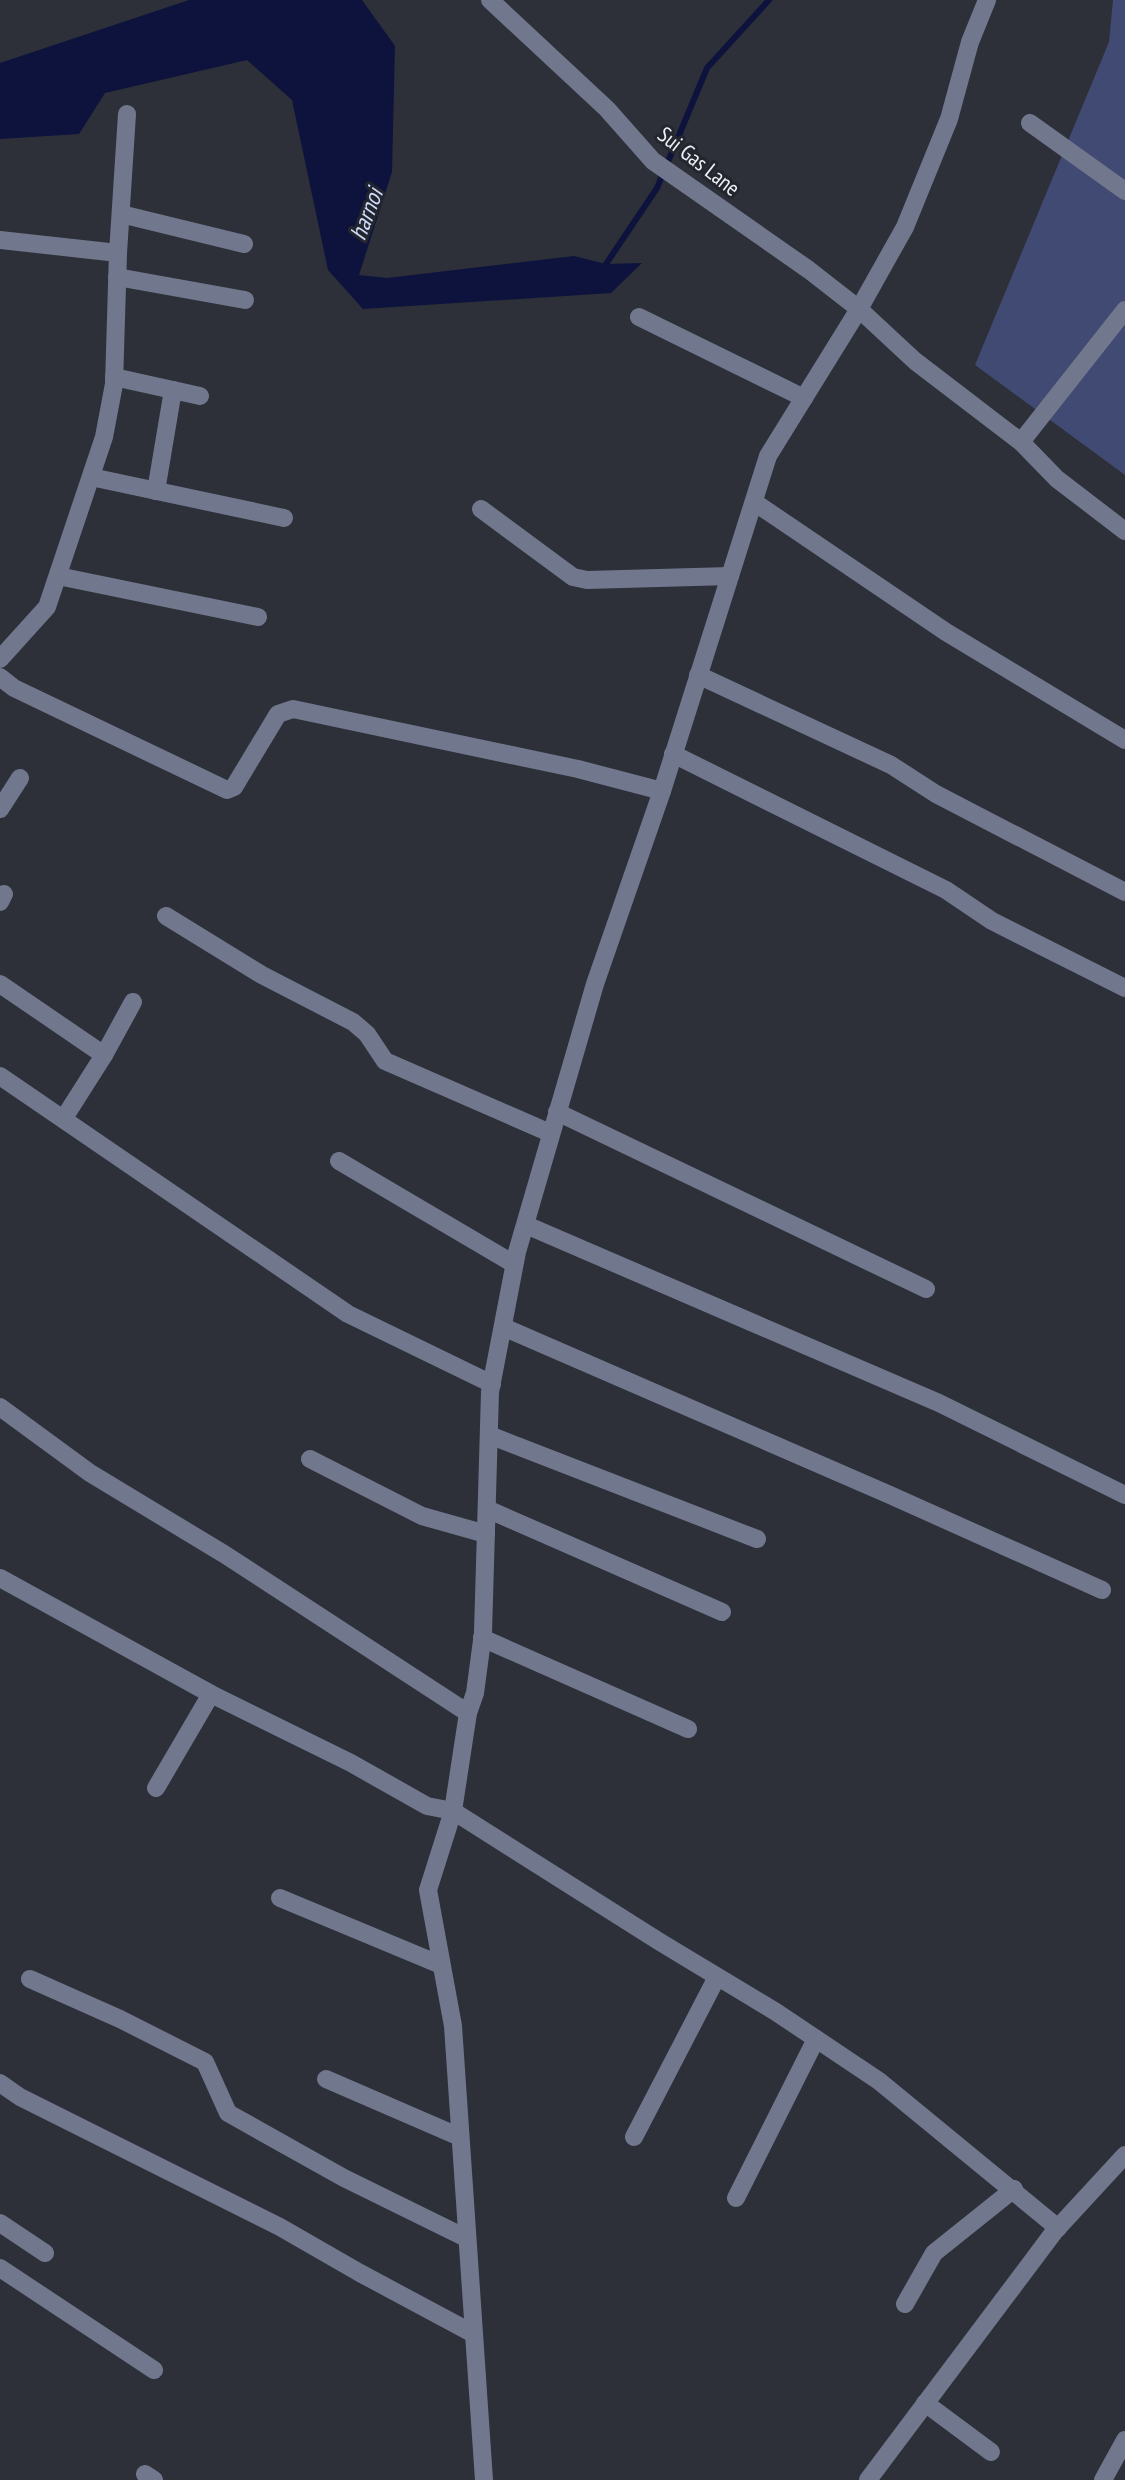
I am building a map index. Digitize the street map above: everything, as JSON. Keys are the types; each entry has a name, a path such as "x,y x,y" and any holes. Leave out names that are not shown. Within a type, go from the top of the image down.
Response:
{"street":[{"name":"Sui Gas Lane","path":"490,0 607,109 653,161 809,270 859,309 915,361 1021,442 1057,479 1125,531"},
{"path":"484,2480 453,2026 428,1890 453,1811 468,1713 474,1700 482,1638 492,1384 514,1264 595,984 662,791 768,456 859,309 905,227 949,119 970,42 987,0"},
{"path":"0,659 47,607 104,437 114,377 127,114"},
{"path":"1030,123 1125,191"},
{"path":"121,214 244,244"},
{"path":"0,240 118,253"},
{"path":"117,277 245,300"},
{"path":"1021,442 1125,310"},
{"path":"639,317 804,398"},
{"path":"114,377 200,396"},
{"path":"156,491 173,390"},
{"path":"91,477 284,518"},
{"path":"754,502 946,632 1125,740"},
{"path":"481,509 573,577 587,580 730,576"},
{"path":"58,576 258,617"},
{"path":"698,675 891,765 936,794 1125,892"},
{"path":"0,677 14,688 227,790 234,787 278,714 293,709 578,769 662,791"},
{"path":"673,754 946,890 992,921 1125,988"},
{"path":"0,809 20,778"},
{"path":"166,916 262,975 353,1022 367,1034 385,1061 550,1133"},
{"path":"0,984 104,1055"},
{"path":"64,1118 133,1002"},
{"path":"0,1076 348,1314 492,1384"},
{"path":"557,1112 926,1289"},
{"path":"339,1161 514,1264"},
{"path":"526,1225 939,1403 1125,1495"},
{"path":"503,1327 1102,1590"},
{"path":"0,1407 90,1473 224,1554 468,1713"},
{"path":"489,1435 757,1539"},
{"path":"310,1459 422,1516 486,1534"},
{"path":"487,1509 722,1612"},
{"path":"0,1578 211,1694 351,1763 427,1806 453,1811 879,2081 1058,2228"},
{"path":"482,1638 688,1729"},
{"path":"156,1788 211,1694"},
{"path":"280,1898 441,1965"},
{"path":"634,2137 717,1977"},
{"path":"30,1979 120,2019 205,2062 228,2113 344,2178 466,2238"},
{"path":"736,2198 816,2039"},
{"path":"326,2079 460,2137"},
{"path":"0,2083 20,2097 280,2227 472,2333"},
{"path":"868,2480 1058,2228 1125,2155"},
{"path":"905,2304 934,2253 1014,2189"},
{"path":"0,2223 45,2253"},
{"path":"0,2268 154,2370"},
{"path":"925,2403 991,2452"},
{"path":"1103,2480 1125,2440"}],"shaded area":[{"path":"1113,0 1125,0 1125,475 975,365 1109,42"}],"water":[{"path":"189,0 362,0 395,46 392,172 359,275 387,278 574,256 606,264 642,263 611,293 363,309 328,270 292,100 247,60 105,93 79,134 0,139 0,63"}],"waterway":[{"name":"harnoi","path":"608,269 606,264 657,188 707,68 769,0"}]}
